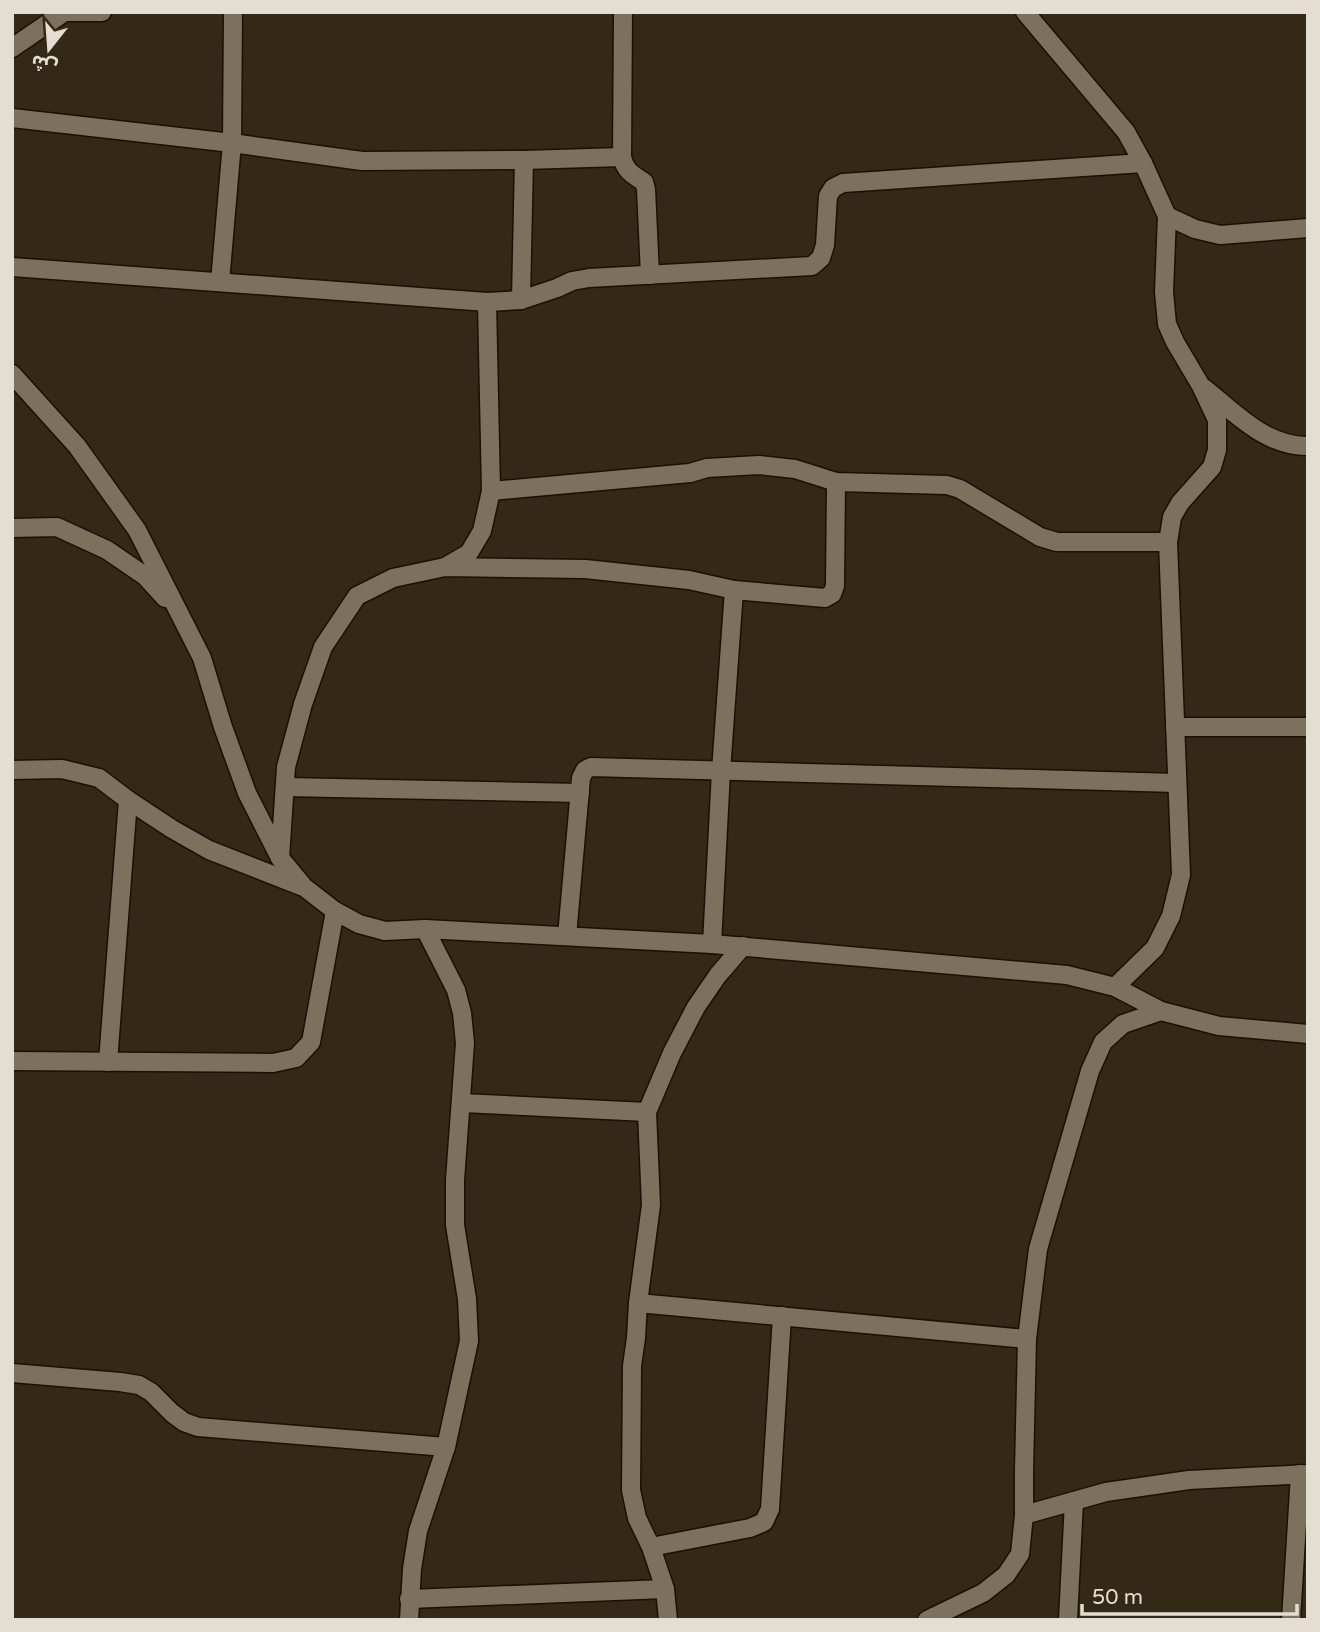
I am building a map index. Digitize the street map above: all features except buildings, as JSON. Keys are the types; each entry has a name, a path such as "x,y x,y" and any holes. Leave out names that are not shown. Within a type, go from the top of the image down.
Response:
{"street":[{"path":"12,48 58,13 102,12"},
{"path":"220,282 232,143 233,12"},
{"path":"623,12 622,157 628,171 644,182 646,189 650,275"},
{"path":"1025,12 1126,132 1143,163 1167,216 1164,292 1167,324 1217,420 1217,450 1212,467 1180,503 1172,517 1168,542 1181,875 1171,916 1155,948 1115,987"},
{"path":"12,118 362,160 622,157"},
{"path":"521,300 524,160"},
{"path":"12,267 487,302 521,300 572,281 589,278 812,266 821,258 825,245 828,196 833,188 843,183 1143,163"},
{"path":"1167,216 1195,229 1220,235 1308,228"},
{"path":"445,567 469,552 482,531 491,491 487,302"},
{"path":"12,374 77,446 137,530 202,658 247,793 280,858 304,887 335,911 359,924 385,930 425,929 712,943 1067,975 1115,987 1161,1011 1219,1026 1308,1034"},
{"path":"1201,386 1263,435 1294,446 1308,446"},
{"path":"491,491 759,465 794,470 836,482 947,485 960,489 1040,537 1057,542 1168,542"},
{"path":"280,858 286,768 303,704 323,647 357,596 393,578 445,567 585,569 690,580 734,590 825,598 832,594 835,586 836,482"},
{"path":"12,528 57,527 107,550 145,576 179,613"},
{"path":"712,943 734,590"},
{"path":"1175,727 1308,727"},
{"path":"567,936 581,778 591,766 1177,783"},
{"path":"12,770 62,769 99,778 172,829 209,850 304,887"},
{"path":"285,787 580,793"},
{"path":"108,1062 128,800"},
{"path":"13,1067 108,1062 272,1063 296,1058 311,1042 335,911"},
{"path":"409,1620 412,1569 418,1531 446,1447 469,1341 467,1299 455,1225 455,1180 465,1043 463,1013 456,990 425,929"},
{"path":"668,1620 665,1589 651,1547 637,1518 632,1490 632,1366 651,1205 647,1112 696,1007 718,975 743,946"},
{"path":"927,1620 983,1593 1006,1575 1020,1554 1024,1515 1027,1339 1038,1249 1090,1071 1103,1041 1123,1024 1161,1011"},
{"path":"462,1103 647,1112"},
{"path":"638,1303 1027,1339"},
{"path":"651,1547 750,1528 764,1522 770,1508 782,1316"},
{"path":"12,1373 139,1385 151,1392 184,1422 198,1427 446,1447"},
{"path":"1024,1515 1106,1492 1189,1480 1304,1474 1291,1620"},
{"path":"1068,1620 1074,1501"},
{"path":"409,1599 665,1589"}]}
